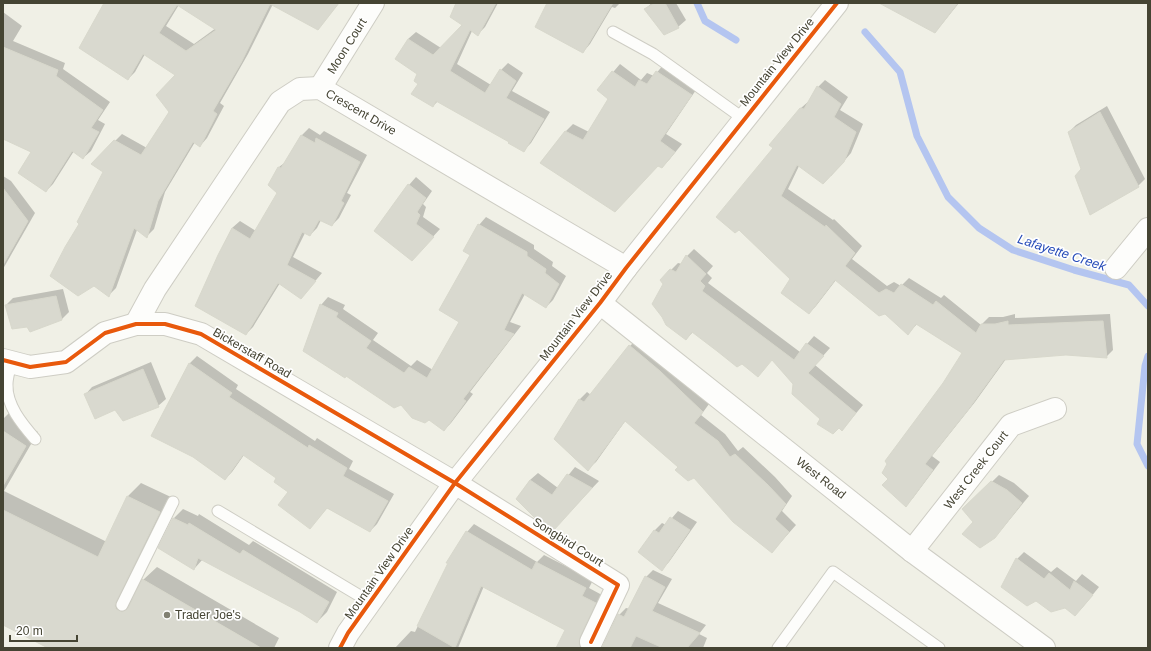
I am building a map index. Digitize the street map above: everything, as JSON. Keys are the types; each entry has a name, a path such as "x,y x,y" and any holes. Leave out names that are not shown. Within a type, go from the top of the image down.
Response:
{"street":[{"name":"Moon Court","path":"320,88 373,3"},
{"name":"Mountain View Drive","path":"340,648 370,602 455,484 837,3"},
{"name":"Crescent Drive","path":"136,324 155,288 280,102 300,89 320,88 626,268"},
{"path":"1116,268 1148,229"},
{"name":"West Road","path":"600,303 912,550 1044,648"},
{"name":"Bickerstaff Road","path":"7,361 30,367 66,362 105,333 136,324 165,324 201,334 455,484"},
{"name":"West Creek Court","path":"912,550 1011,425 1055,409"},
{"name":"Songbird Court","path":"455,484 618,585 591,642"}],"lane":[{"path":"613,32 652,54 744,119"},
{"path":"7,361 6,406 36,439"},
{"path":"122,605 173,502"},
{"path":"218,511 370,602"},
{"path":"778,648 833,572 939,648"}],"building":[{"path":"104,3 339,3 318,30 270,4 241,63 213,111 217,114 200,147 193,142 158,201 147,238 134,228 109,297 94,286 78,296 50,276 79,224 77,222 103,172 91,164 114,140 141,155 169,112 156,95 175,75 143,54 128,80 79,48","holes":["177,5 216,30 186,51 159,33"]},
{"path":"456,3 496,3 478,36 470,30 450,71 485,93 500,69 516,81 506,98 544,119 524,152 436,101 433,107 411,94 418,84 414,81 417,74 395,59 408,39 433,55 462,25 450,17"},
{"path":"547,3 613,3 583,53 535,27"},
{"path":"655,3 665,3 679,28 664,35 644,9"},
{"path":"879,3 958,3 935,33"},
{"path":"3,47 58,70 56,76 103,110 91,128 99,132 83,159 72,151 46,192 18,173 31,152 3,139"},
{"path":"612,71 635,87 639,80 647,84 656,71 692,95 660,141 675,152 662,168 658,166 615,212 540,163 565,131 583,140 608,99 597,90"},
{"path":"817,86 841,104 834,117 856,132 844,162 823,184 797,165 781,196 825,227 826,225 855,253 845,266 879,293 886,289 894,293 901,284 933,305 936,301 976,333 981,324 995,324 1008,321 1008,325 1103,321 1107,358 1066,355 1004,360 968,410 925,464 933,470 906,507 882,485 888,479 882,473 887,464 885,461 943,383 962,353 916,324 908,335 885,314 879,316 835,280 809,314 781,293 790,279 739,230 735,233 716,217 773,148 769,145 800,108 804,109"},
{"path":"1100,112 1139,187 1090,215 1075,176 1081,169 1068,132"},
{"path":"301,135 315,143 316,138 360,162 341,201 344,203 332,226 319,220 310,236 302,232 287,265 316,281 301,299 278,283 246,335 195,306 232,228 250,239 277,193 268,185 278,167 281,168"},
{"path":"408,184 426,198 417,212 420,215 416,224 434,237 412,261 374,231"},
{"path":"3,188 28,221 3,265"},
{"path":"478,224 527,252 527,256 546,269 545,273 559,284 546,308 522,293 504,330 514,334 463,399 466,401 444,431 429,420 425,423 412,418 401,405 394,408 346,376 345,378 303,351 320,304 338,313 336,317 371,341 366,348 404,373 409,367 427,378 459,322 439,310 470,255 463,251"},
{"path":"686,255 706,274 700,281 705,286 702,291 794,360 806,343 824,356 808,373 856,413 842,431 839,428 833,434 817,424 820,419 792,394 793,384 772,360 758,377 742,364 737,367 692,332 686,340 666,325 652,304 663,284 660,280 670,269 676,272"},
{"path":"56,296 62,320 30,332 27,327 12,329 5,305"},
{"path":"629,345 660,371 703,412 694,423 718,441 730,457 735,454 786,504 775,519 789,532 772,553 733,522 694,478 688,481 675,470 678,467 625,421 588,471 554,439 579,399 584,402"},
{"path":"189,363 232,393 229,397 308,448 309,445 347,468 343,476 388,501 370,532 327,508 310,529 278,505 288,492 274,482 276,478 243,455 225,480 193,457 151,436"},
{"path":"143,369 159,407 123,421 115,410 95,419 84,394"},
{"path":"3,431 26,446 3,486"},
{"path":"567,474 592,488 554,530 537,520 516,499 530,480 552,495"},
{"path":"991,481 1007,490 1022,503 995,538 980,548 962,534 973,522 962,509"},
{"path":"127,496 160,512 116,602 116,609 122,612 128,608 142,579 261,648 48,648 3,625 3,510 98,557"},
{"path":"670,517 690,530 662,571 638,552 654,530 659,533"},
{"path":"173,518 188,525 189,523 240,554 243,550 329,602 317,623 300,612 198,558 194,570 158,548"},
{"path":"466,531 532,570 536,562 586,588 582,596 596,603 580,637 580,648 556,648 565,630 481,586 455,648 417,626 448,563 446,563"},
{"path":"1016,558 1044,579 1049,573 1070,590 1074,581 1093,595 1075,616 1065,608 1051,612 1036,601 1027,606 1001,587"},
{"path":"645,576 665,587 652,611 700,633 687,648 663,648 636,636 630,648 602,648 618,614 624,617"}],"waterway":[{"name":"Lafayette Creek","path":"697,3 705,21 736,40"},
{"name":"Lafayette Creek","path":"865,32 900,72 917,136 948,197 979,228 1013,250 1074,270 1129,285 1148,306"},
{"name":"Lafayette Creek","path":"1148,356 1145,366 1137,444 1148,466"}],"cycle path":[{"path":"340,648 348,633 455,483 600,303 626,268 837,3"},
{"path":"3,360 30,367 66,362 105,333 136,324 165,324 201,334 455,483 618,585 591,642"}],"place":[{"name":"Trader Joe's","path":"167,615"}]}
